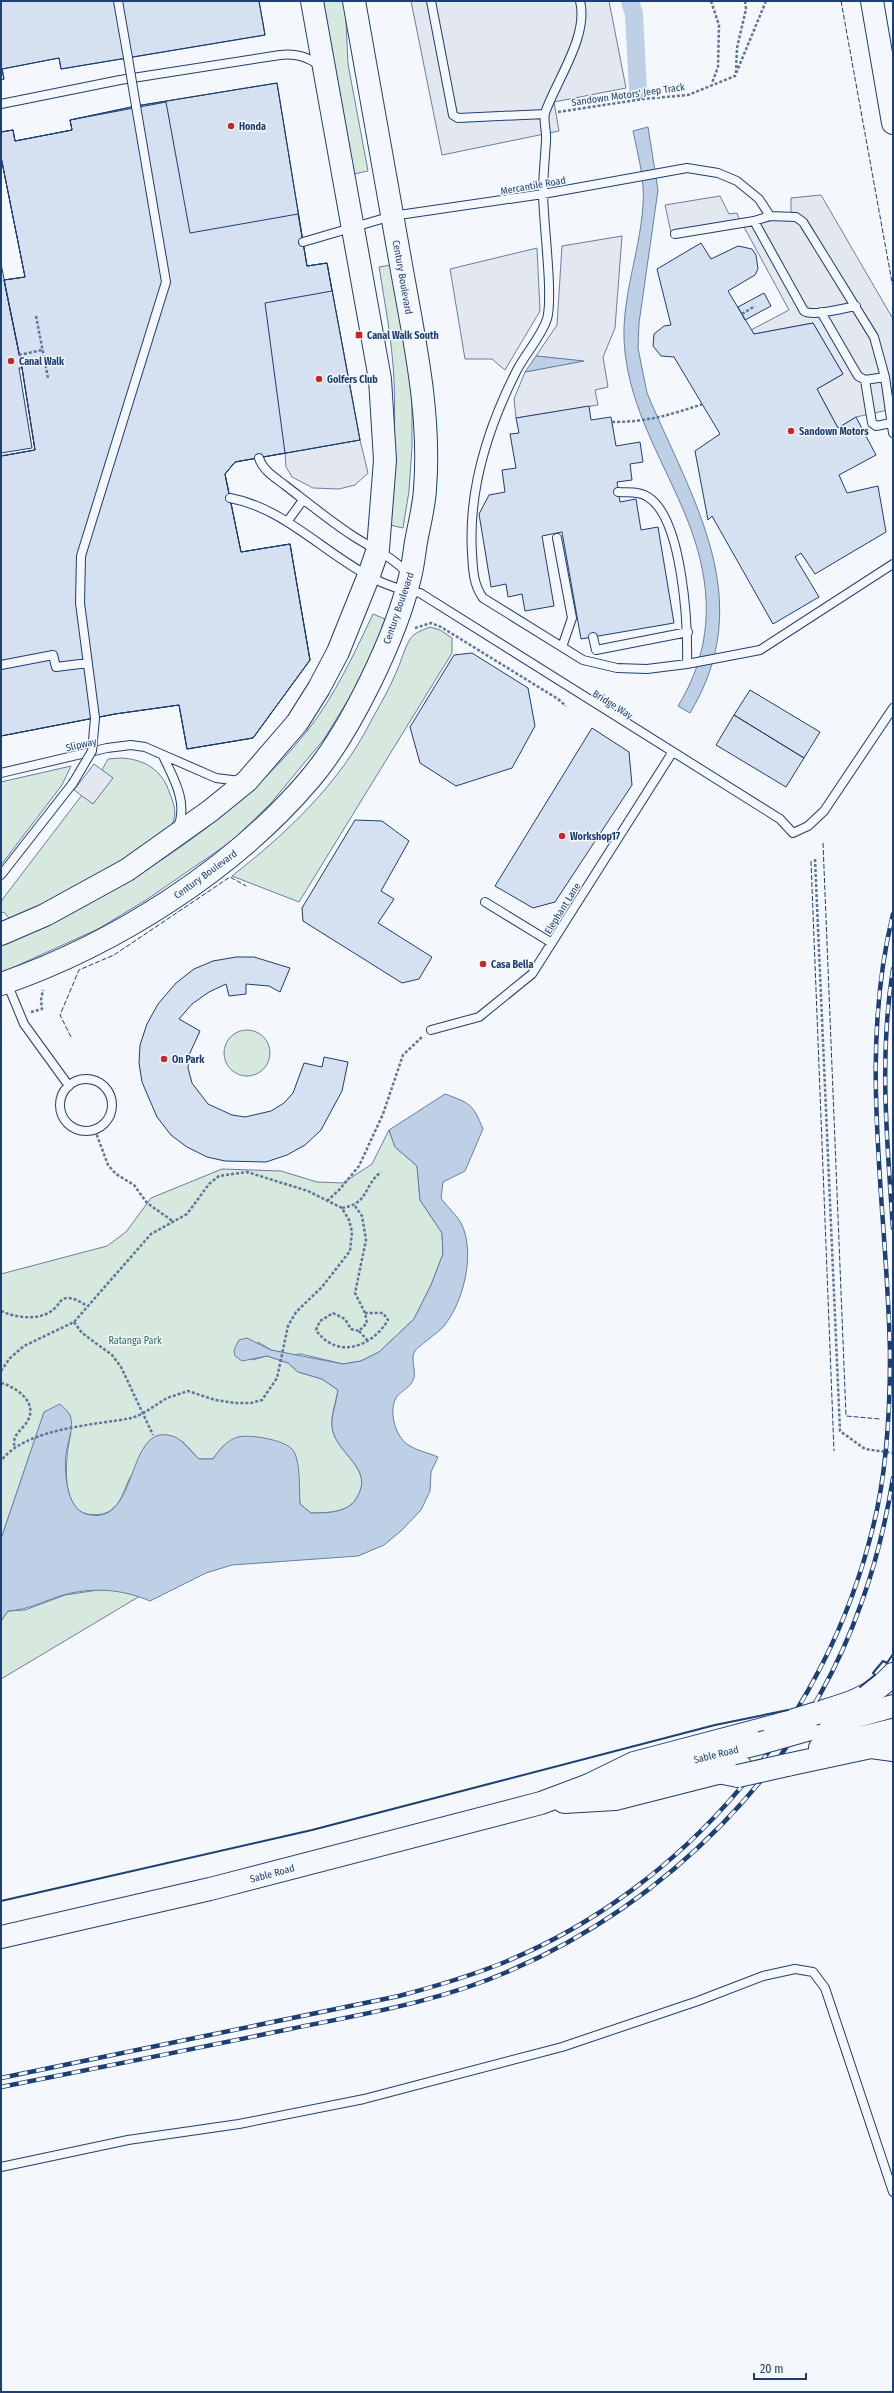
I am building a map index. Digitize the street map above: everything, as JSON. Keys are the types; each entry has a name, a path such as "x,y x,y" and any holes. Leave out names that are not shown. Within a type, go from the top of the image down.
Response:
{"main road":[{"path":"2,932 85,894 168,843 247,781 297,723 319,688 356,609 378,549 385,460 380,379 312,1"},
{"name":"Century Boulevard","path":"3,979 82,949 152,912 243,846 280,812 312,776 356,709 412,587 426,490 424,408 354,1"},
{"path":"872,1 893,123"},
{"path":"589,1785 634,1763 774,1726 812,1721 866,1695 893,1674"},
{"name":"Sable Road","path":"1,1937 210,1889 541,1803 589,1785 761,1743 812,1721 893,1706"},
{"path":"790,1760 893,1730"},
{"path":"790,1760 871,1747 893,1750"},
{"name":"Sable Road","path":"541,1803 615,1799 790,1760"}],"lane":[{"path":"2,873 84,767 92,751 95,718 80,603 82,556 166,282 118,1"},
{"path":"431,1 453,115 458,118 545,114"},
{"path":"580,1 582,10 573,51 545,114 547,134 543,194 548,260 549,310 542,329 517,369 495,419 479,471 470,524 473,579 476,588 483,598 583,660 617,668 646,669 687,664 760,650 893,564"},
{"path":"1,104 120,80 280,55 294,54 304,56 323,68"},
{"name":"Mercantile Road","path":"303,242 352,226 392,216 543,194 663,171 687,168 718,173 737,181 759,199 770,216"},
{"path":"675,234 754,221 770,216 796,217 803,222 856,306 877,344 885,377 893,432"},
{"path":"754,221 799,305 806,312 821,312 856,306"},
{"path":"821,312 858,376 865,380 885,377"},
{"path":"865,380 872,423 876,426 891,423"},
{"path":"260,458 262,465 269,472 303,500 354,536 396,561 412,587"},
{"path":"618,492 646,495 661,509 672,534 680,572 688,632 687,664"},
{"path":"230,498 245,500 287,522 369,575 412,587"},
{"path":"287,522 303,500"},
{"path":"557,538 572,618 562,647"},
{"name":"Bridge Way","path":"412,587 780,819 793,833 808,826 824,811 893,708"},
{"path":"593,637 596,650 688,632"},
{"path":"1,665 49,656 56,667 88,663"},
{"name":"Slipway","path":"1,773 116,746 131,745 145,747 164,758 216,778 247,781"},
{"name":"Elephant Lane","path":"431,1030 479,1017 532,974 672,752"},
{"path":"164,758 177,785 181,803 180,822 168,843"},
{"path":"485,902 552,943"},
{"path":"3,979 24,1024 69,1086"},
{"path":"87,1079 101,1083 110,1094 112,1109 107,1122 95,1130 81,1132 68,1126 61,1117 59,1106 63,1092 73,1082 87,1079"},
{"path":"866,1695 893,1689"},
{"path":"1,2167 128,2140 238,2124 348,2102 451,2077 562,2047 698,2001 762,1976 795,1969 813,1972 825,1988 893,2192"}],"path":[{"path":"711,1 718,25 718,67 712,84"},
{"path":"735,76 737,48 746,9 745,1"},
{"path":"735,76 766,1"},
{"name":"Sandown Motors' Jeep Track","path":"545,114 643,99 688,95 712,84 735,76"},
{"path":"742,314 756,306"},
{"path":"36,316 48,378"},
{"path":"19,355 43,350"},
{"path":"612,422 636,422 662,418 703,404"},
{"path":"815,859 840,1431 865,1449 893,1453"},
{"path":"327,1200 340,1189 359,1166 383,1114 403,1055 431,1030"},
{"path":"95,1130 108,1165 116,1174 134,1185 147,1203 174,1222"},
{"path":"1,1370 10,1358 24,1346 74,1322 151,1234 188,1214 209,1184 220,1176 246,1172 308,1191 342,1208 349,1220 352,1232 350,1252 322,1287 296,1312 288,1326 277,1378 262,1400 250,1403 215,1400 188,1391 167,1398 142,1414 124,1420 55,1430 20,1445 4,1456 1,1461"},
{"path":"342,1208 356,1206 365,1194 373,1178 381,1172"},
{"path":"356,1206 362,1216 366,1240 355,1293 365,1313 367,1323 359,1331"},
{"path":"1,1311 26,1318 50,1313 61,1300 66,1298 76,1300 87,1306"},
{"path":"365,1313 383,1313 388,1320 369,1341 356,1346 342,1347 328,1343 316,1330 320,1321 332,1313 345,1319 351,1329 359,1331 369,1341"},
{"path":"74,1322 82,1333 112,1355 121,1367 142,1414 153,1434"},
{"path":"1,1383 24,1396 29,1406 30,1418 15,1438 15,1448"}],"green space":[{"path":"322,1 345,1 348,64 368,171 354,174"},
{"path":"391,265 412,380 412,447 409,491 403,528 390,525 395,397 390,337 379,267"},
{"path":"373,614 385,619 368,668 324,739 271,803 232,841 146,900 98,929 1,973 1,945 85,905 127,882 168,856 207,828 244,797 278,765 308,730 327,703 344,674"},
{"path":"430,627 440,630 452,638 452,653 299,902 232,876 292,825 328,786 358,744 381,703 398,669 410,639 417,633"},
{"path":"121,758 135,760 148,765 163,779 175,809 172,824 161,836 144,849 100,876 15,920 9,918 4,912 1,913 1,902 5,896 82,795 93,804 112,778 102,770 108,759"},
{"path":"71,766 62,785 1,865 1,782"},
{"path":"247,1030 260,1034 266,1040 270,1053 266,1066 260,1072 247,1076 234,1072 228,1066 224,1053 228,1040 234,1034"},
{"name":"Ratanga Park","path":"389,1130 395,1147 417,1166 420,1200 442,1233 443,1254 431,1285 414,1319 379,1352 361,1361 343,1364 301,1354 290,1355 271,1350 258,1342 252,1360 267,1356 288,1363 298,1372 322,1379 338,1390 332,1422 334,1436 353,1461 361,1478 361,1488 352,1504 342,1510 311,1513 300,1504 296,1460 223,1446 213,1459 199,1459 182,1441 150,1461 133,1474 121,1498 114,1508 103,1514 87,1514 78,1510 72,1502 68,1491 66,1466 71,1433 44,1413 1,1539 1,1274 107,1246 126,1232 151,1198 222,1169 281,1171 317,1182 343,1183 372,1164"},
{"path":"98,1590 119,1590 140,1596 1,1679 1,1621 8,1611 25,1610 65,1595"}],"shaded area":[{"path":"411,1 609,1 626,88 554,102 559,131 442,155"},
{"path":"821,195 893,319 893,409 856,417 838,428 817,389 843,374 813,323 754,334 751,330 789,310 744,227 791,216 791,198"},
{"path":"720,196 729,214 737,213 741,225 672,237 665,205"},
{"path":"622,236 615,328 603,357 608,387 595,390 598,405 516,418 514,399 525,372 582,361 536,356 557,325 562,246"},
{"path":"537,248 540,311 505,370 492,359 465,359 450,269"},
{"path":"360,440 368,473 355,485 339,489 313,488 292,477 286,467 285,453"},
{"path":"94,764 113,778 93,804 74,790"}],"water":[{"path":"648,127 658,190 639,323 638,348 647,393 699,511 711,550 719,590 719,630 710,671 690,713 678,706 691,682 700,657 705,632 706,608 700,558 682,507 656,450 633,393 625,352 624,334 627,297 638,242 643,205 641,168 633,131"},
{"path":"536,356 584,361 525,372"},
{"path":"445,1094 465,1102 470,1106 476,1114 483,1129 465,1171 443,1182 441,1198 460,1221 466,1237 467,1263 462,1291 451,1316 444,1326 415,1351 413,1357 413,1381 398,1395 393,1410 393,1417 397,1431 405,1443 420,1451 438,1457 431,1472 430,1491 421,1510 402,1530 384,1545 358,1556 232,1565 206,1573 150,1601 129,1594 107,1590 74,1592 29,1607 8,1611 1,1621 1,1539 44,1412 60,1404 70,1415 72,1425 65,1461 66,1479 70,1497 79,1510 86,1514 104,1514 116,1506 125,1491 139,1457 147,1443 159,1435 175,1437 199,1459 213,1459 227,1443 238,1437 250,1436 275,1440 288,1446 295,1454 299,1475 300,1504 311,1513 317,1513 342,1510 352,1504 361,1488 361,1478 353,1461 334,1436 332,1422 338,1390 322,1379 298,1372 288,1363 267,1356 242,1361 235,1356 234,1350 239,1340 247,1338 271,1350 343,1364 361,1361 379,1352 414,1319 431,1285 443,1254 442,1233 420,1200 417,1166 395,1147 389,1130"}],"building":[{"path":"1,1 259,1 265,35 61,69 59,58 2,69 4,79 1,80"},
{"path":"1,1 259,1 265,35 61,69 59,58 2,69 4,79 1,80"},
{"path":"277,83 307,266 327,263 360,440 235,462 225,474 241,552 290,544 310,660 253,738 187,749 179,705 115,714 1,736 1,456 35,450 22,368 4,280 25,277 1,157 1,132 13,130 15,141 72,130 70,120 136,106"},
{"path":"277,83 307,266 327,263 360,440 235,462 225,474 241,552 290,544 310,660 253,738 187,749 179,705 115,714 1,736 1,456 35,450 22,368 4,280 25,277 1,157 1,132 13,130 15,141 72,130 70,120 136,106"},
{"path":"166,102 190,233 298,214 307,266 327,263 332,291 265,303 285,453 235,462 225,474 241,552 290,544 310,660 253,738 187,749 179,705 115,714 1,736 1,456 35,450 22,368 4,280 25,277 1,157 1,132 13,130 15,141 72,130 70,120"},
{"name":"Sandown Motors","path":"701,243 711,259 738,246 752,249 756,255 758,269 755,275 728,291 754,334 813,323 843,374 817,389 838,428 856,417 876,455 839,475 847,493 878,486 886,532 815,574 801,553 795,557 819,597 773,624 712,516 708,520 695,451 720,434 674,357 661,356 653,346 654,334 664,326 671,325 657,269"},
{"name":"Canal Walk","path":"1,264 22,368 19,368 32,448 1,453"},
{"path":"764,293 771,306 745,320 738,307"},
{"path":"589,406 591,420 611,417 616,446 640,442 643,462 630,464 632,480 617,482 620,502 636,499 641,530 658,527 674,623 581,639 562,532 542,536 554,606 525,611 522,594 508,597 506,584 491,587 479,514 489,495 505,492 502,470 516,468 510,434 519,433 516,418"},
{"path":"472,653 528,688 535,726 512,768 456,786 420,763 410,727 454,655"},
{"path":"750,690 820,732 804,758 734,715"},
{"path":"734,715 804,758 786,787 716,745"},
{"name":"Workshop17","path":"592,728 629,752 632,785 555,902 533,908 495,886"},
{"path":"355,820 382,821 409,841 381,891 394,899 378,923 432,957 419,979 402,983 303,921 302,908"},
{"name":"On Park","path":"236,957 254,957 290,968 280,992 269,986 246,984 246,994 229,996 226,984 209,992 192,1004 179,1019 200,1031 189,1055 188,1068 192,1083 208,1104 232,1115 245,1117 271,1111 284,1103 293,1093 304,1063 322,1067 324,1057 348,1062 342,1091 321,1130 305,1145 287,1155 266,1162 225,1161 207,1157 187,1147 171,1135 157,1117 142,1082 139,1063 140,1045 147,1024 158,1004 176,983 194,969 213,961"}],"waterway":[{"path":"630,1 634,14 638,91"}],"railway":[{"path":"1,2078 399,1996 450,1982 500,1964 568,1932 630,1891 687,1844 739,1790 783,1731 821,1667 851,1598 873,1527 882,1485 887,1442 890,1356 888,1301 877,1134 877,1024 882,969 893,914"},
{"path":"893,969 886,1034 885,1066 887,1131 893,1228"},
{"path":"1,2087 345,2018 427,1999 507,1972 565,1943 621,1909 674,1869 722,1824 765,1775 804,1722 836,1664 861,1604 880,1542 893,1478"}],"fence":[{"path":"841,1 893,288"},
{"path":"823,843 846,1416 880,1419"},
{"path":"811,861 834,1451"},
{"path":"71,1037 60,1015 79,970 114,955 230,877 246,886"}],"wall":[{"path":"860,1687 875,1675 873,1673 883,1661 887,1663 893,1654"},
{"path":"1,1901 312,1830 715,1725 788,1710"}],"place":[{"name":"Honda","path":"231,126"},
{"name":"Canal Walk South","path":"359,335"},
{"name":"Canal Walk","path":"11,361"},
{"name":"Golfers Club","path":"319,379"},
{"name":"Sandown Motors","path":"791,431"},
{"name":"Workshop17","path":"562,836"},
{"name":"Casa Bella","path":"483,964"},
{"name":"On Park","path":"164,1059"}]}
